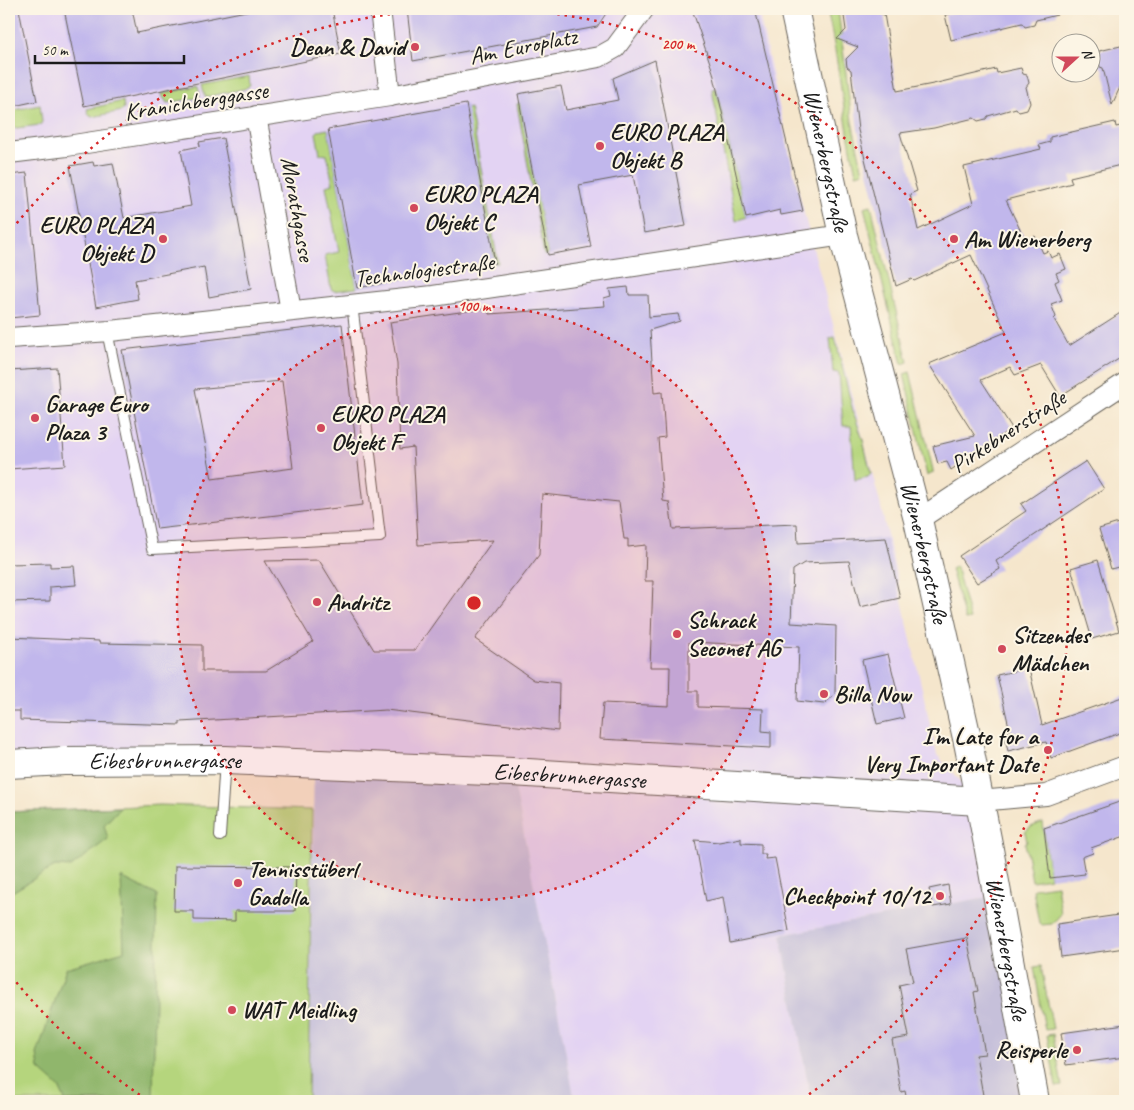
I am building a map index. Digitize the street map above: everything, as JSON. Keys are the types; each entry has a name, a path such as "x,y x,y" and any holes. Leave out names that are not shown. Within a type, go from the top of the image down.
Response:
{"main road":[{"name":"Wienerbergstraße","path":"794,9 843,235 918,520 969,748 1035,1101"},
{"name":"Eibesbrunnergasse","path":"9,764 64,761 225,760 512,772 979,801"}],"street":[{"path":"380,9 390,96"},
{"name":"Am Europlatz","path":"390,96 599,58 615,48 644,9"},
{"name":"Kranichberggasse","path":"9,153 67,146 390,96"},
{"name":"Morathgasse","path":"256,116 291,311"},
{"name":"Technologiestraße","path":"9,338 107,331 433,296 843,235"},
{"name":"Pirkebnerstraße","path":"918,520 1125,383"},
{"name":"Eibesbrunnergasse","path":"979,801 1046,795 1125,766"}],"lane":[{"path":"107,331 152,549 380,537 352,304"},
{"path":"220,836 225,760"}],"shaded area":[{"path":"9,9 758,9 796,183 880,503 937,755 979,801 998,895 781,935 811,1101 575,1101 512,772 9,764"},
{"path":"314,765 512,772 575,1101 308,1101"},
{"path":"998,895 1032,1101 811,1101 781,935"}],"green space":[{"path":"827,9 838,9 852,121 863,172 856,174 835,50"},
{"path":"249,76 250,85 248,88 206,97 204,94 202,85"},
{"path":"198,86 200,96 198,98 167,103 161,94"},
{"path":"716,88 746,217 736,221 712,89"},
{"path":"123,101 124,109 122,111 92,117 87,109"},
{"path":"520,103 548,255 544,255 517,104"},
{"path":"40,105 42,122 40,125 9,129 9,111"},
{"path":"470,108 498,263 495,263 466,109"},
{"path":"328,129 357,288 334,291 331,289 325,255 339,252 326,186 333,184 327,155 320,154 316,133"},
{"path":"871,205 908,362 902,364 864,207"},
{"path":"835,337 871,474 868,477 855,480 851,426 843,426 839,373 833,372 830,338"},
{"path":"910,372 933,470 933,473 927,476 904,374"},
{"path":"956,566 970,619 965,620 951,569"},
{"path":"160,805 312,810 308,1101 9,1101 9,812"},
{"path":"121,807 104,825 108,839 71,867 55,866 9,894 9,812"},
{"path":"1043,822 1050,878 1032,881 1025,843 1027,842 1025,832"},
{"path":"121,877 157,895 153,1101 64,1101 59,1087 39,1069 37,1054 66,968 124,951"},
{"path":"1057,885 1061,914 1052,924 1041,925 1039,923 1033,890 1035,888"},
{"path":"1041,966 1053,1029 1045,1030 1034,967"},
{"path":"1053,1034 1062,1086 1056,1087 1047,1035"}],"building":[{"path":"9,9 19,9 37,101 9,107"},
{"path":"64,9 132,9 137,33 256,9 332,9 341,54 84,106"},
{"path":"407,9 609,9 597,27 413,61"},
{"path":"705,9 755,9 803,211 781,215 780,210 746,218 713,72 693,12"},
{"name":"Am Wienerberg","path":"843,9 880,9 881,14 884,14 897,91 996,69 997,73 1021,68 1023,74 1027,75 1029,83 1026,87 1030,103 1027,110 1019,112 1016,108 978,121 974,118 934,128 900,133 917,191 910,194 918,230 973,204 964,167 1041,149 1039,145 1050,142 1050,137 1115,122 1116,127 1125,125 1125,164 1070,177 1072,183 1006,200 1025,240 1035,236 1043,253 1048,251 1051,258 1060,254 1066,269 1056,273 1059,280 1055,282 1062,300 1051,304 1056,317 1054,319 1069,346 1125,310 1125,355 1060,396 1041,365 1015,375 1010,367 981,380 1012,428 951,470 947,462 938,464 933,446 975,436 929,364 1006,332 971,255 914,281 912,279 896,286 858,130 851,70 847,67 846,59 858,47 837,39 846,30"},
{"path":"956,9 1056,9 1057,15 1036,20 1034,25 1025,27 1022,23 951,40 945,15 957,12"},
{"path":"1125,45 1125,84 1121,85 1112,105 1102,68 1102,50"},
{"name":"EURO PLAZA Objekt B","path":"655,60 686,226 644,233 633,175 579,185 591,247 548,255 518,94 561,86 566,110 618,100 613,78"},
{"name":"EURO PLAZA Objekt C","path":"466,104 495,263 357,288 328,129"},
{"name":"EURO PLAZA Objekt D","path":"223,138 251,289 209,297 204,267 135,280 138,299 96,307 70,166 93,162 94,166 113,163 124,218 191,206 181,150 200,146 199,142"},
{"path":"27,173 40,315 9,318 9,175"},
{"path":"628,287 629,295 648,295 649,317 678,314 680,321 650,330 654,393 662,392 665,437 658,438 663,501 669,502 673,529 797,524 798,543 886,538 900,598 860,607 849,561 804,563 793,570 791,623 836,626 835,694 824,704 797,701 799,647 689,642 689,691 698,691 698,707 763,709 762,731 771,732 771,748 600,739 603,703 669,706 670,667 650,667 653,581 645,581 646,545 628,547 628,539 624,539 619,502 542,494 539,555 475,639 534,680 559,683 558,731 386,710 180,722 180,725 20,720 20,711 9,711 9,637 99,641 99,643 202,645 202,671 266,671 313,642 265,561 319,560 374,650 415,650 493,540 418,545 413,447 400,449 397,364 390,322 488,308 489,314 605,306 604,298 611,296 609,289"},
{"name":"EURO PLAZA Objekt F","path":"342,324 363,505 157,529 122,350","holes":["282,381 293,468 212,479 195,389"]},
{"name":"Garage Euro Plaza 3","path":"57,368 65,465 9,469 9,371"},
{"path":"1086,461 1104,489 996,561 1000,569 977,583 959,556 1026,511 1021,504"},
{"path":"1125,521 1125,565 1111,569 1099,529"},
{"path":"1098,560 1119,631 1092,639 1071,568"},
{"path":"50,563 50,567 74,566 76,585 50,587 50,601 9,602 9,564"},
{"path":"888,654 904,718 877,724 862,660"},
{"path":"1029,668 1042,725 1125,696 1125,731 1051,758 1046,742 1008,751 1004,733 1010,731 997,675"},
{"path":"1125,800 1125,836 1091,848 1093,853 1082,857 1085,874 1050,878 1044,828"},
{"path":"741,838 741,843 761,844 761,854 766,854 765,859 775,858 789,931 730,943 723,897 706,901 695,840 719,842"},
{"path":"175,866 296,867 295,911 235,911 235,921 194,920 194,911 174,911"},
{"name":"Checkpoint 10/12","path":"948,885 951,904 933,907 929,889"},
{"path":"1125,914 1125,948 1061,957 1057,924"},
{"path":"967,938 978,991 974,992 985,1054 976,1055 984,1101 907,1101 905,1091 901,1092 892,1040 909,1037 899,985 913,982 906,949"},
{"path":"1125,1024 1125,1057 1066,1065 1061,1033"}],"place":[{"name":"Dean & David","path":"415,47"},
{"name":"EURO PLAZA Objekt B","path":"600,146"},
{"name":"EURO PLAZA Objekt C","path":"414,208"},
{"name":"EURO PLAZA Objekt D","path":"163,239"},
{"name":"Am Wienerberg","path":"954,239"},
{"name":"Garage Euro Plaza 3","path":"35,418"},
{"name":"EURO PLAZA Objekt F","path":"321,428"},
{"name":"Andritz","path":"317,602"},
{"name":"Schrack Seconet AG","path":"677,634"},
{"name":"Sitzendes Mädchen","path":"1002,649"},
{"name":"Billa Now","path":"824,694"},
{"name":"I’m Late for a Very Important Date","path":"1048,750"},
{"name":"Tennisstüberl Gadolla","path":"238,883"},
{"name":"Checkpoint 10/12","path":"940,896"},
{"name":"WAT Meidling","path":"232,1010"},
{"name":"Reisperle","path":"1077,1050"}]}
